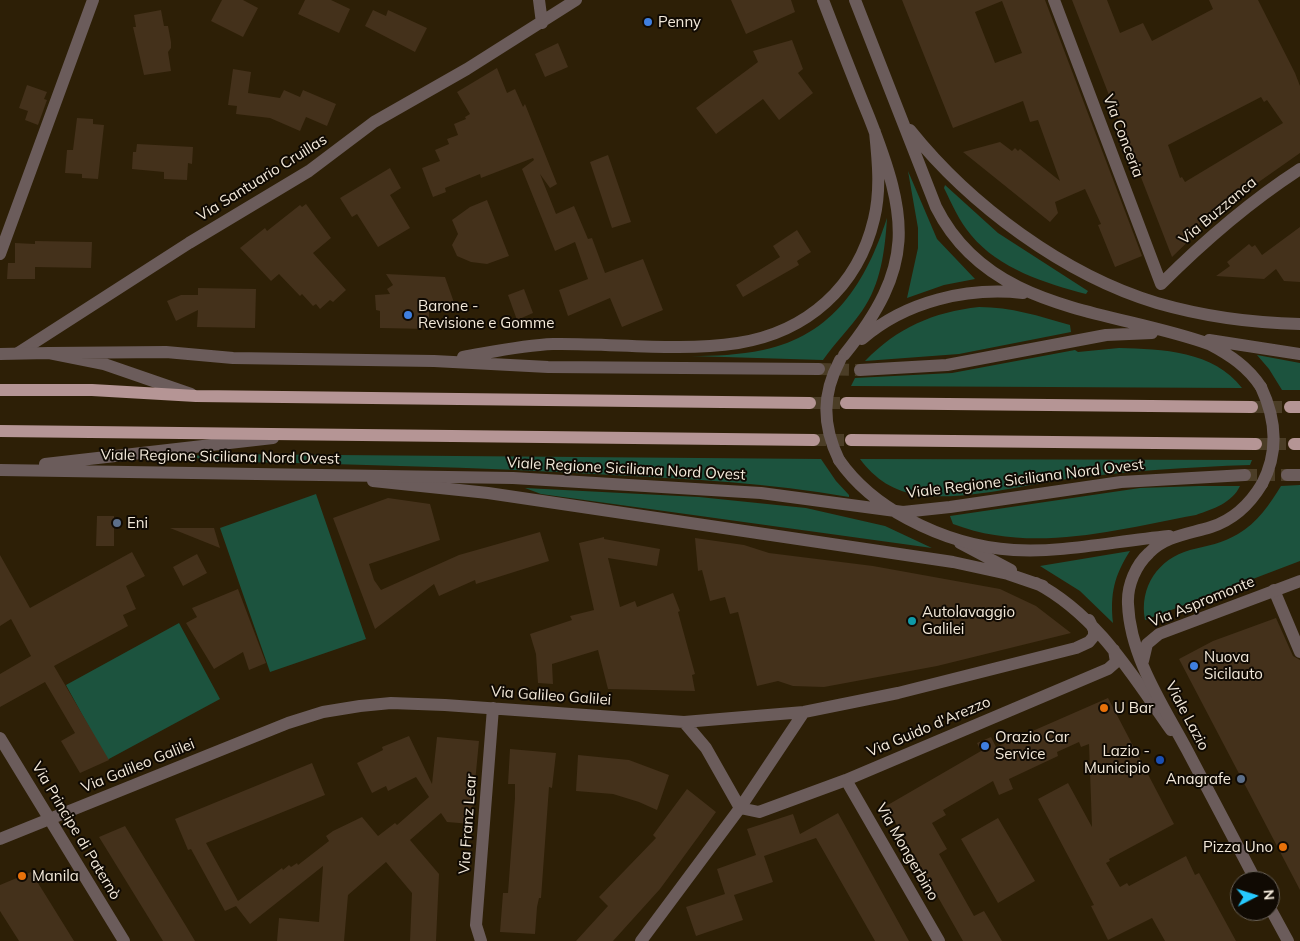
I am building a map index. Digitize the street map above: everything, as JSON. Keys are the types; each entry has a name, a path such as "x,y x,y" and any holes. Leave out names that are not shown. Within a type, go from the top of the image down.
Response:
{"main road":[{"path":"0,390 92,390 196,396 810,403"},
{"path":"846,403 1252,407"},
{"name":"Viale Regione Siciliana Nord Ovest","path":"0,431 814,440"},
{"name":"Viale Regione Siciliana Nord Ovest","path":"850,440 1256,444"}],"street":[{"path":"0,254 93,0"},
{"path":"538,0 542,23"},
{"name":"Via Santuario Cruillas","path":"18,353 188,243 309,171 374,122 542,23 576,0"},
{"path":"823,0 875,132 897,197 900,230 896,262 884,296 869,323 842,358 829,385 825,412 829,438 839,460 868,493 894,511 1043,586 1068,602 1088,620 1114,650 1192,760"},
{"path":"855,0 936,207 955,239 991,273 1031,294"},
{"name":"Via Conceria","path":"1054,0 1161,284"},
{"path":"902,121 938,163 976,199 1006,222 1066,262 1107,283 1157,303 1195,312 1300,326"},
{"path":"434,361 551,344 723,345 759,339 789,329 816,313 832,298 846,282 863,252 874,218 877,199 875,132"},
{"name":"Via Buzzanca","path":"1161,284 1199,246 1274,186 1300,169"},
{"path":"1157,303 1161,284"},
{"path":"842,358 878,326 929,302 965,293 985,291 1031,294 1209,344 1235,359 1261,387 1271,412 1274,435 1272,456 1262,484 1252,499 1229,520 1184,534 1075,549 1038,552 981,546 954,540"},
{"path":"860,370 947,365 1106,335 1142,333 1181,336 1300,354"},
{"path":"0,354 166,352 233,358 434,361 548,367 819,369"},
{"path":"49,353 104,364 196,396"},
{"path":"0,470 310,434"},
{"name":"Viale Regione Siciliana Nord Ovest","path":"0,470 513,478 761,494 894,511 921,511 1121,482 1246,475"},
{"path":"288,474 443,487 488,493 953,562 1008,574 1043,586"},
{"path":"1287,475 1300,475"},
{"name":"Viale Lazio","path":"1184,534 1156,546 1147,554 1137,568 1128,593 1132,630 1146,673 1251,871"},
{"name":"Via Aspromonte","path":"1146,673 1143,661 1144,651 1152,638 1300,580"},
{"path":"1274,590 1300,652"},
{"name":"Via Galileo Galilei","path":"0,839 288,723 323,712 360,706 391,704 493,708 684,722 804,712 898,693 1076,648 1089,642 1094,636 1094,630 1088,620"},
{"name":"Via Guido d'Arezzo","path":"740,808 759,812 846,780 1108,669 1116,662 1114,650"},
{"name":"Via Franz Lear","path":"481,941 476,925 493,708"},
{"path":"640,941 740,808 804,712"},
{"path":"684,722 706,748 740,808"},
{"name":"Via Principe di Paternò","path":"0,738 124,941"},
{"name":"Via Mongerbino","path":"846,780 940,941"},
{"path":"1277,921 1288,941"}],"green space":[{"path":"908,171 937,239 975,279 944,285 907,298 918,248 918,228"},
{"path":"945,185 998,233 1088,291 1086,294 1024,273 1009,266 982,247 967,230 956,212 944,188"},
{"path":"887,218 881,266 874,290 862,311 823,360 691,356 727,355 763,350 788,343 828,319 844,302 869,264"},
{"path":"979,307 1014,310 1036,315 1070,325 1071,332 959,354 865,361 890,339 917,324 946,313"},
{"path":"1119,348 1169,351 1202,359 1217,366 1242,388 851,386 855,378 952,373 1075,350 1078,352"},
{"path":"1257,355 1300,363 1300,390 1282,390 1269,369"},
{"path":"216,454 821,459 849,497 760,485 672,478 460,468 205,461 192,456"},
{"path":"860,459 1252,460 1250,465 1181,468 1113,474 1067,479 994,492 938,496 920,495 894,488 872,473"},
{"path":"1300,485 1300,561 1145,620 1145,596 1153,576 1160,567 1179,554 1221,542 1245,530 1268,506 1281,486"},
{"path":"1240,486 1237,492 1227,501 1196,515 1074,536 1043,538 983,533 953,524 950,516 1140,488"},
{"path":"525,488 699,497 806,508 885,526 932,548 541,494"},
{"path":"316,494 366,639 270,672 220,528"},
{"path":"1130,551 1120,569 1114,586 1112,603 1113,623 1080,591 1040,566"},
{"path":"179,623 220,699 107,760 66,685"}],"building":[{"path":"222,0 243,0 258,8 243,37 211,21"},
{"path":"305,0 331,0 350,9 339,33 298,14"},
{"path":"731,0 791,0 795,12 746,34"},
{"path":"902,0 1045,0 1142,256 1115,267 1098,225 1101,224 1085,189 1055,202 1058,213 1050,222 963,152 1000,142 1012,151 1015,148 1018,151 1020,149 1060,181 1038,120 1030,122 1023,101 953,128","holes":["1002,1 1022,53 995,63 975,12"]},
{"path":"1072,0 1107,0 1120,33 1143,23 1152,41 1213,9 1209,0 1258,0 1295,73 1300,86 1300,153 1199,224 1202,228 1172,257","holes":["1261,97 1264,102 1267,100 1283,123 1185,182 1182,177 1180,178 1168,145"]},
{"path":"161,10 164,26 168,26 171,42 171,48 168,52 171,71 144,75 133,27 136,27 134,15"},
{"path":"373,10 386,16 388,10 427,28 415,52 365,26"},
{"path":"792,40 803,69 798,73 813,93 779,120 763,99 716,134 696,108 758,62 753,51"},
{"path":"558,43 568,67 545,77 535,54"},
{"path":"497,68 507,93 515,89 523,107 525,104 557,184 550,188 540,174 556,214 574,206 588,239 592,238 605,273 643,259 663,310 622,327 610,298 568,316 559,290 588,279 575,242 555,251 522,169 534,160 533,158 481,178 480,174 445,188 446,192 433,197 422,168 440,161 435,150 449,144 447,139 458,135 454,124 466,119 465,117 470,114 457,92"},
{"path":"233,69 251,72 248,93 280,98 284,90 300,97 303,90 336,104 327,126 306,117 300,131 270,118 236,114 237,106 228,105"},
{"path":"27,85 47,92 44,99 47,100 38,125 25,120 28,111 19,108"},
{"path":"77,118 93,119 93,124 104,125 98,179 82,178 82,174 65,173 67,150 73,150"},
{"path":"137,144 193,147 192,164 188,163 187,180 164,179 164,172 132,169 133,152 136,152"},
{"path":"608,155 631,222 612,228 590,162"},
{"path":"390,168 401,188 390,195 410,228 378,247 357,214 352,217 340,198"},
{"path":"487,200 509,256 487,264 471,262 457,256 452,245 458,234 452,220 470,207"},
{"path":"306,204 331,238 313,253 346,290 333,302 330,300 320,309 316,304 313,306 302,294 300,296 279,274 271,281 240,248 265,228 267,231 300,205 302,207"},
{"path":"1300,227 1300,282 1284,281 1276,269 1264,279 1216,276 1230,266 1227,262 1249,244 1252,247 1255,245 1262,255"},
{"path":"797,230 811,252 797,261 799,265 743,297 736,285 780,257 773,246"},
{"path":"35,241 92,242 91,268 35,267 35,279 7,279 8,263 15,263 15,243 35,244"},
{"path":"386,274 445,277 457,311 429,311 429,329 380,328 380,311 376,310 375,295 390,294 387,289 393,285"},
{"path":"198,288 256,289 255,328 197,327 198,310 176,321 167,301 181,295 198,295"},
{"path":"524,289 533,313 517,320 508,295"},
{"path":"388,498 430,504 440,540 369,564 374,580 381,590 459,555 540,532 549,561 476,584 475,580 439,596 434,584 375,629 333,518"},
{"path":"97,516 114,516 114,546 96,546"},
{"path":"170,528 214,528 220,548"},
{"path":"604,537 604,539 660,549 657,566 608,558 620,607 635,601 637,607 673,593 680,611 678,612 695,674 692,675 695,691 608,689 598,650 552,664 553,684 538,683 536,654 530,634 572,620 570,616 594,610 579,543"},
{"name":"Autolavaggio Galilei","path":"695,538 744,545 769,553 873,566 1000,589 1036,606 1071,633 937,666 824,687 793,686 778,681 757,686 738,612 730,614 725,597 710,601 702,570 698,571"},
{"path":"132,552 145,576 126,586 136,609 123,615 128,626 54,666 109,760 80,773 61,741 75,733 45,682 0,707 0,674 31,656 11,619 0,626 0,555 30,608"},
{"path":"197,554 207,573 183,586 173,567"},
{"path":"238,589 266,663 249,670 243,652 214,669 186,623 197,617 192,608"},
{"path":"1276,618 1293,656 1300,660 1300,890 1179,659 1213,641"},
{"path":"1108,698 1174,824 1109,859 1110,861 1106,863 1120,887 1127,883 1129,886 1186,856 1195,875 1199,873 1236,941 1165,941 1152,918 1108,940 1091,906 1094,905 1038,799 1068,783 1092,827 1089,744 1081,747 1079,742 1057,752 1058,756 1009,779 1013,789 999,795 993,781 943,810 946,815 932,823 947,849 939,854 974,916 984,911 1002,941 963,941 886,806 981,751 977,743 991,737 996,747"},
{"path":"409,736 432,784 437,737 479,741 471,824 447,822 441,813 410,840 439,874 436,941 410,941 412,893 386,862 348,895 344,941 277,941 279,918 319,922 323,866 250,924 236,906 225,911 191,849 188,850 175,819 312,763 325,795 206,843 238,901 282,868 283,870 289,865 291,867 297,863 298,865 329,841 326,836 333,831 362,817 378,836 395,823 397,825 429,797 416,777 388,791 386,786 372,793 357,763 383,750 382,747"},
{"path":"510,749 556,753 552,788 549,787 541,898 539,898 537,907 535,934 500,932 503,893 508,893 515,798 515,784 508,784"},
{"path":"578,755 629,760 669,775 657,810 613,794 576,791"},
{"path":"687,789 716,812 701,833 660,889 613,941 576,941 608,906 599,897 656,838 653,835"},
{"path":"838,813 909,941 875,941 816,838 764,856 773,882 734,895 743,920 696,936 686,907 725,894 717,869 756,855 747,829 793,814 800,834"},
{"path":"998,818 1035,881 998,903 961,839"},
{"path":"125,826 195,941 163,941 99,837"},
{"path":"31,872 74,941 19,941 0,911 0,885"}],"tunnel":[{"path":"819,369 860,370"},
{"path":"810,403 846,403"},
{"path":"1252,407 1290,407"},
{"path":"814,440 851,440"},
{"path":"1256,444 1294,444"},
{"path":"1245,475 1287,475"}],"place":[{"name":"Penny","path":"648,22"},
{"name":"Barone - Revisione e Gomme","path":"408,315"},
{"name":"Eni","path":"117,523"},
{"name":"Autolavaggio Galilei","path":"912,621"},
{"name":"Nuova Sicilauto","path":"1194,666"},
{"name":"U Bar","path":"1104,708"},
{"name":"Orazio Car Service","path":"985,746"},
{"name":"Lazio - Municipio","path":"1160,760"},
{"name":"Anagrafe","path":"1241,779"},
{"name":"Pizza Uno","path":"1283,847"},
{"name":"Manila","path":"22,876"}]}
